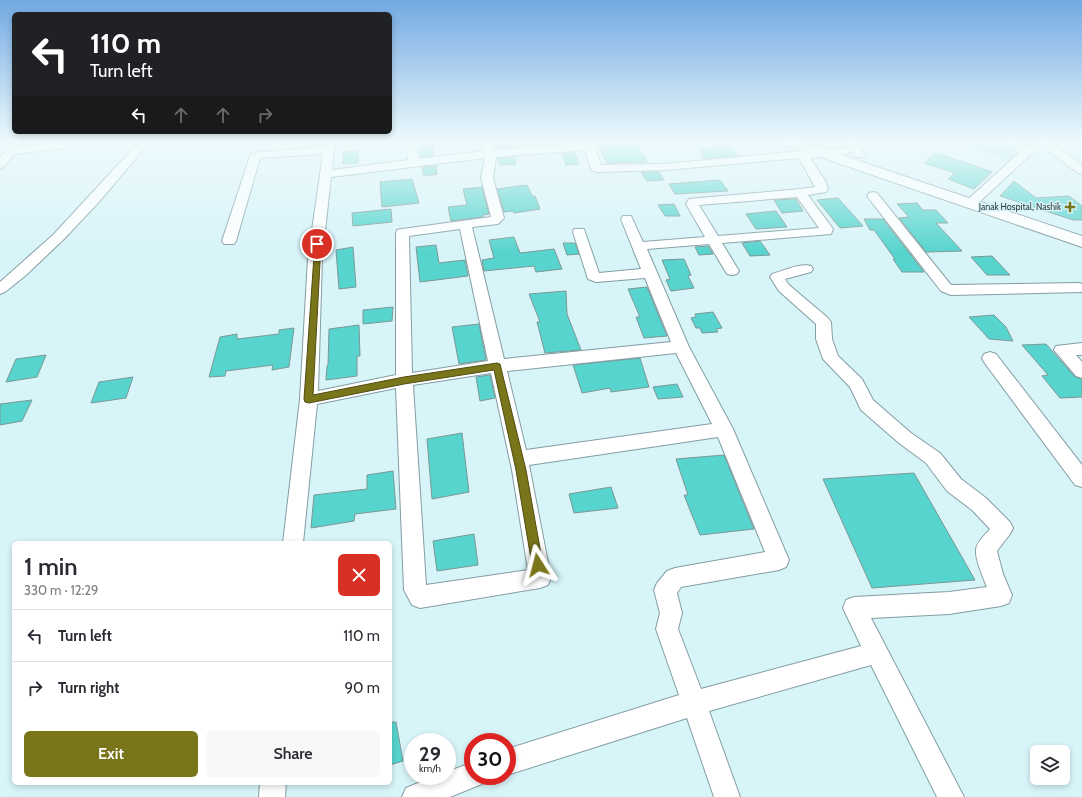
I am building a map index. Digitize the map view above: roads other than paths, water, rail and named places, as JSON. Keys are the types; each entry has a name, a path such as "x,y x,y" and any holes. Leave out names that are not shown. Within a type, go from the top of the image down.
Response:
{"main road":[{"path":"912,179 975,201 1082,242"},
{"path":"923,179 975,201 1082,231"}],"street":[{"path":"0,289 27,268 66,231 112,179"},
{"path":"229,241 248,179"},
{"path":"293,541 309,399 315,258 325,179"},
{"path":"465,224 519,460 540,578 420,597 415,590 404,380 402,233 465,224 494,221 498,218 487,179"},
{"path":"732,271 692,204 693,202 820,190 823,188 818,179"},
{"path":"975,201 998,179"},
{"path":"640,246 826,231 827,229 800,193"},
{"path":"873,196 946,288 951,290 1081,289"},
{"path":"627,219 640,246 681,347 724,429 779,560 676,578 665,590 670,613 667,629 727,797"},
{"path":"579,232 593,276 596,278 650,273"},
{"path":"806,269 777,278 784,288 823,322 824,339 831,359 856,383 867,405 905,438 933,458 954,485 979,504 1003,528 986,549 992,574 1001,595 949,603 854,608 952,797"},
{"path":"309,399 404,380 497,366 681,347"},
{"path":"1082,350 1062,350 1082,372"},
{"path":"990,358 1082,479"},
{"path":"519,460 724,429"},
{"path":"516,759 694,702 863,657"},
{"path":"415,797 464,778"},
{"path":"272,797 273,785"}],"place":[{"name":"Janak Hospital, Nashik","path":"1070,207"}]}
